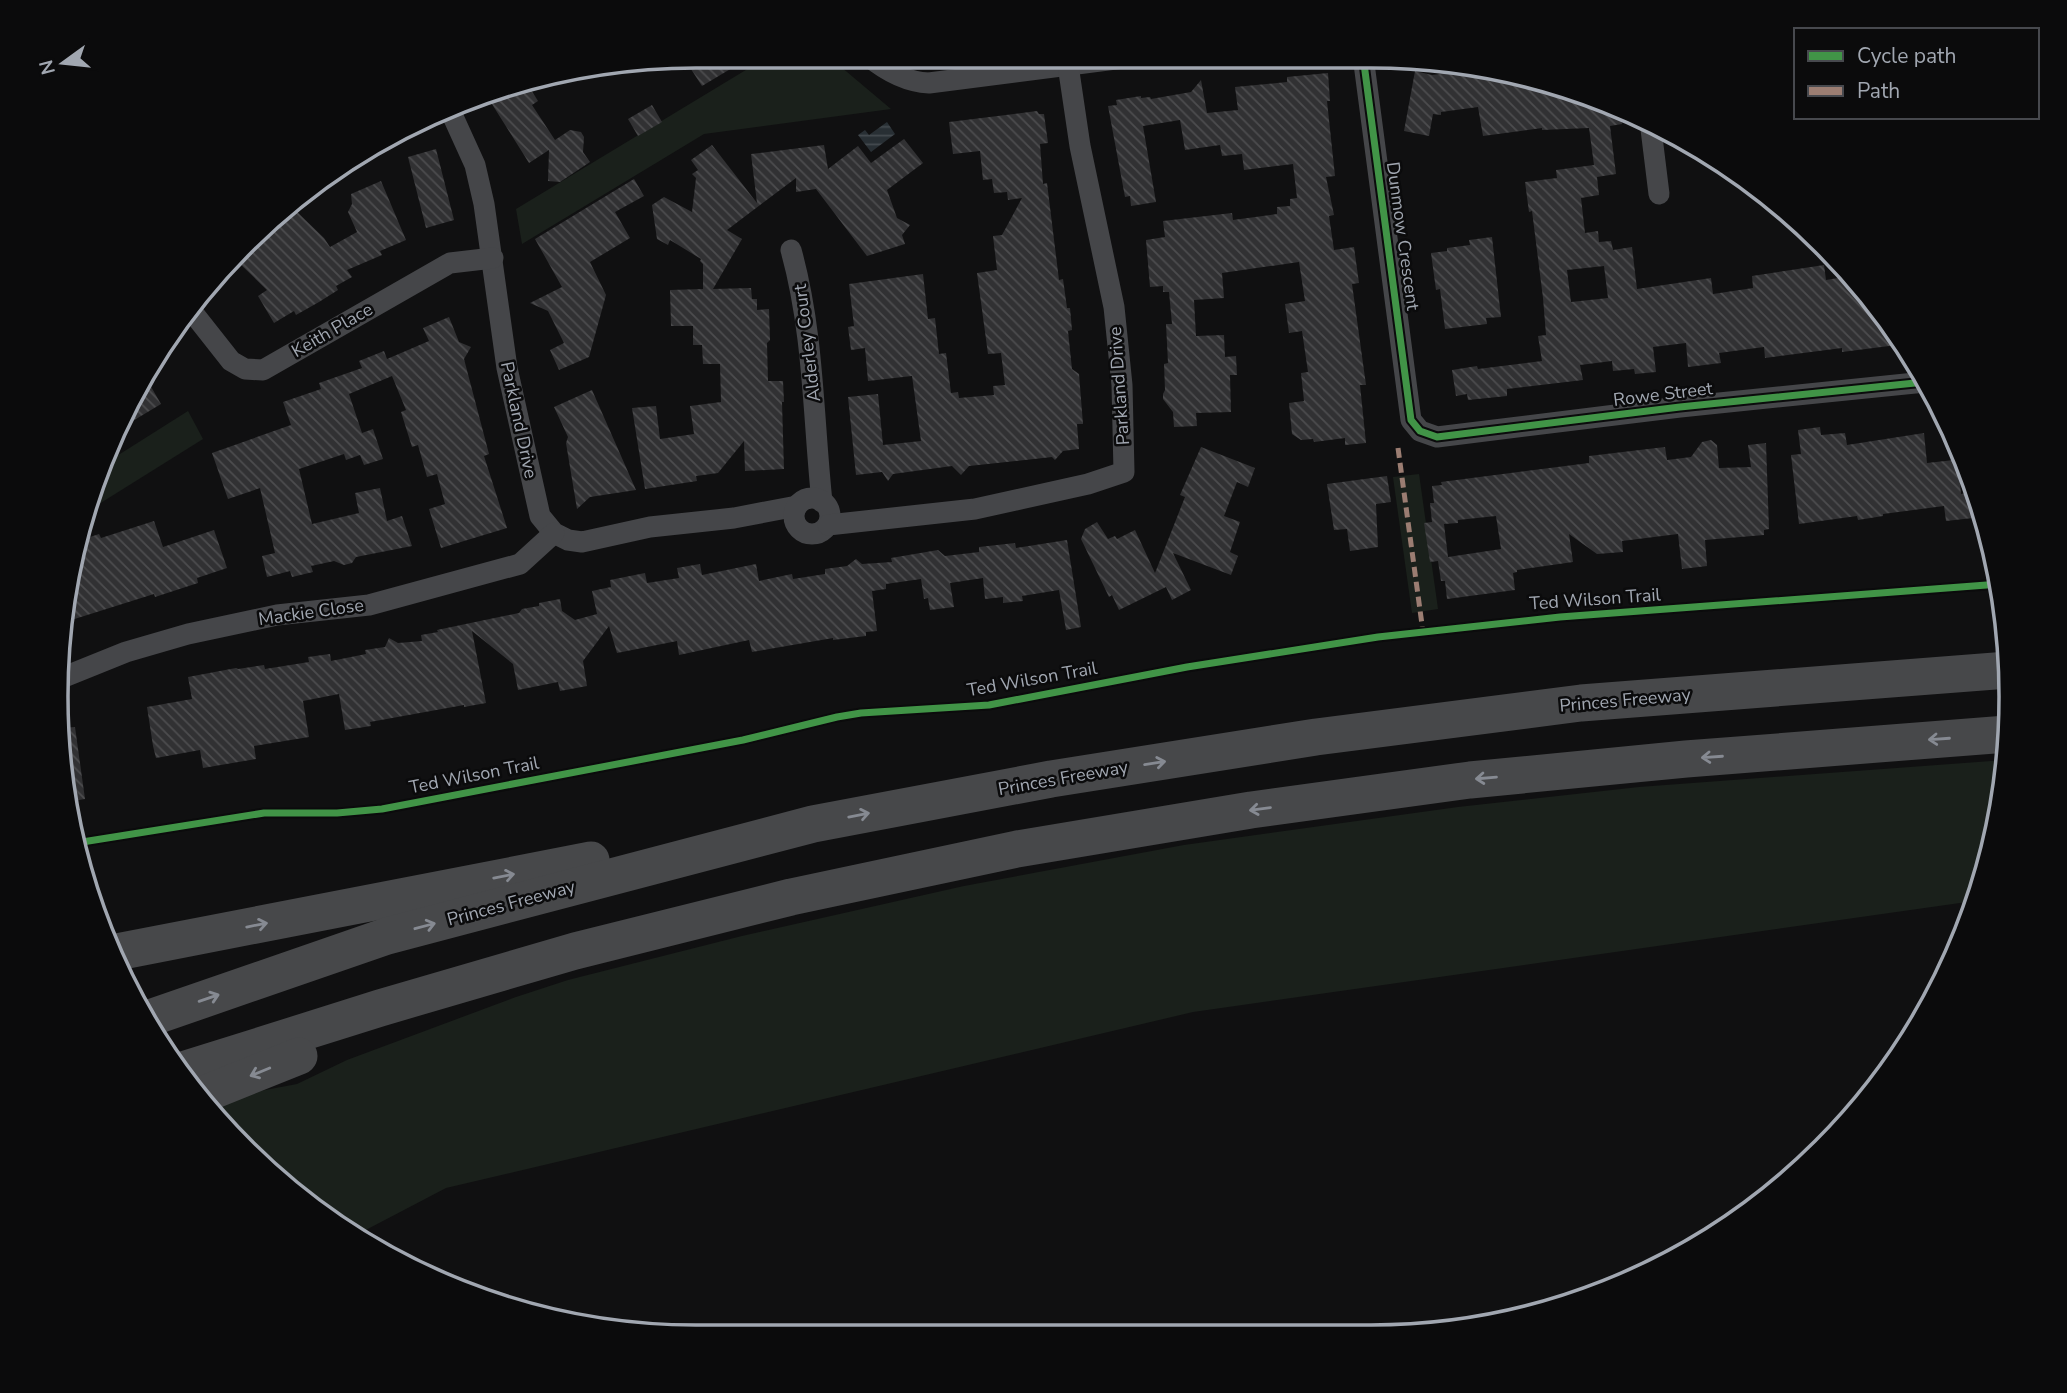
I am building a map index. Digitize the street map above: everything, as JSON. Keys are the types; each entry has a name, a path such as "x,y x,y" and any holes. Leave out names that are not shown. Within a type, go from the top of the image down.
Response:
{"highway":[{"name":"Princes Freeway","path":"155,1016 387,936 813,824 1051,779 1316,737 1581,703 1998,671"},
{"path":"190,1068 575,951 792,897 1017,849 1251,810 1470,779 1997,735"},
{"path":"122,951 515,873 813,824"},
{"path":"209,1092 575,951"}],"street":[{"path":"887,68 902,78 929,83 1045,68"},
{"name":"Parkland Drive","path":"451,118 475,164 493,258 507,368 518,424 540,516 554,533 568,540 582,542 650,527 813,511 890,517 975,509 1088,484 1124,472 1122,385 1114,307 1080,146 1068,68"},
{"name":"Dunmow Crescent","path":"1365,68 1411,420"},
{"path":"1652,135 1659,194"},
{"name":"Alderley Court","path":"791,250 802,288 814,389 813,511"},
{"name":"Keith Place","path":"196,317 231,360 245,369 263,370 450,263 493,258"},
{"name":"Rowe Street","path":"1411,420 1420,431 1437,437 1680,407 1915,383"},
{"name":"Mackie Close","path":"69,675 126,652 188,634 277,614 369,604 520,564 554,533"}],"shaded area":[{"path":"749,68 842,68 891,109 704,134 522,244 516,209"},
{"path":"887,122 895,134 871,152 858,135 865,130 869,135"},
{"path":"188,411 203,439 99,504 116,457"},
{"path":"1419,474 1438,609 1412,613 1393,477"},
{"path":"1995,761 1987,819 1963,903 1193,1012 446,1188 365,1230 282,1169 220,1106 260,1091 297,1084 347,1060 568,980 742,936 964,886 1184,845 1458,807 1639,787"}],"building":[{"path":"690,68 732,68 702,86"},
{"path":"1415,71 1432,75 1446,73 1493,80 1572,102 1622,121 1622,124 1610,126 1616,174 1597,177 1599,195 1581,198 1585,233 1598,231 1599,242 1611,241 1613,250 1632,247 1637,289 1711,278 1713,294 1753,288 1752,276 1824,265 1826,280 1839,278 1892,346 1842,352 1842,348 1765,358 1764,347 1719,353 1721,363 1688,367 1686,343 1653,347 1656,372 1635,374 1634,369 1613,371 1612,361 1580,365 1583,380 1507,389 1507,396 1468,400 1467,394 1456,396 1452,370 1542,361 1538,336 1546,335 1543,298 1532,211 1529,212 1525,182 1557,178 1556,170 1594,165 1589,128 1542,128 1483,136 1478,107 1441,112 1441,115 1433,114 1429,136 1404,131","holes":["1604,266 1608,298 1571,302 1567,270"]},
{"path":"1328,73 1330,101 1327,101 1335,176 1326,177 1334,215 1329,216 1334,250 1354,247 1359,283 1352,284 1366,385 1360,385 1366,443 1345,445 1345,438 1314,442 1313,439 1301,440 1292,434 1289,403 1304,401 1301,373 1308,372 1302,331 1289,333 1285,304 1305,301 1299,262 1222,273 1224,298 1194,300 1196,336 1224,335 1225,357 1236,356 1237,375 1230,375 1231,412 1196,413 1197,426 1174,427 1173,412 1163,399 1164,364 1168,363 1166,324 1172,324 1169,292 1163,292 1163,286 1150,287 1146,240 1165,237 1163,221 1232,213 1233,220 1277,214 1277,207 1290,206 1290,199 1297,198 1293,164 1244,170 1242,154 1222,156 1220,145 1185,150 1180,120 1143,126 1156,202 1131,206 1130,196 1125,197 1108,106 1117,105 1116,100 1141,96 1151,99 1191,92 1201,80 1207,113 1238,110 1235,87 1287,82 1287,77"},
{"path":"532,91 538,101 532,105 555,140 570,130 581,132 584,137 583,152 590,162 560,182 548,181 549,150 529,163 491,103"},
{"path":"652,105 662,122 638,136 628,119"},
{"path":"1037,111 1044,114 1048,143 1040,144 1043,184 1047,183 1059,280 1063,279 1067,308 1070,308 1072,330 1068,331 1072,369 1079,374 1083,424 1077,424 1079,449 1063,451 1055,460 1052,457 969,466 961,475 952,466 893,474 888,481 882,472 856,475 848,397 878,394 883,445 921,441 912,376 868,381 865,348 851,350 848,327 854,326 849,284 923,274 928,319 935,318 939,354 946,353 951,393 958,392 959,398 994,395 993,386 1005,385 1001,353 988,354 977,273 997,270 993,236 1002,235 1022,198 1008,200 1007,192 994,193 992,179 983,180 980,151 953,154 949,122"},
{"path":"904,139 923,163 887,190 897,218 910,225 902,235 905,244 867,256 816,189 796,192 796,178 727,230 742,239 713,289 751,288 752,299 757,299 757,310 769,309 768,381 783,381 784,469 745,471 744,441 718,473 696,476 697,481 645,489 632,408 656,406 660,439 694,434 690,406 721,402 720,364 703,364 702,345 693,345 693,326 671,326 670,290 703,289 703,264 701,259 670,240 668,245 657,239 652,205 664,197 692,212 696,178 692,174 698,170 691,160 712,145 757,203 751,154 824,145 828,169 858,146 871,163"},
{"path":"436,149 454,220 426,228 408,157"},
{"path":"634,179 644,196 615,212 630,238 590,262 606,295 589,357 559,370 550,350 564,343 548,311 530,303 562,287 535,239"},
{"path":"381,181 406,240 380,251 382,255 347,270 352,277 336,286 338,290 319,302 296,315 294,311 274,323 258,296 267,290 240,264 297,212 330,247 357,232 348,212 352,204 351,194"},
{"path":"1492,237 1501,317 1486,318 1487,324 1445,329 1440,289 1436,290 1431,253 1470,245 1469,240"},
{"path":"449,317 459,342 471,347 464,359 489,454 484,456 507,528 441,548 429,509 445,504 437,474 427,477 418,445 412,447 401,412 406,410 392,376 349,394 362,433 373,429 383,459 364,465 360,455 346,460 344,454 299,469 312,524 359,513 355,493 380,488 387,521 402,516 412,546 356,557 352,563 344,565 334,561 311,566 313,572 292,577 290,571 267,577 262,556 275,553 260,488 228,499 212,453 291,425 283,402 321,389 319,383 362,368 359,361 384,351 387,359 429,341 423,328"},
{"path":"150,385 161,404 132,421"},
{"path":"592,390 636,490 590,497 577,509 566,443 568,437 554,407"},
{"path":"1820,427 1821,435 1845,433 1847,445 1924,433 1927,463 1952,460 1960,480 1961,494 1964,494 1972,518 1946,521 1944,506 1858,520 1857,516 1799,524 1791,455 1801,454 1798,430"},
{"path":"1711,440 1717,445 1719,468 1751,467 1748,445 1766,443 1769,529 1764,530 1764,535 1705,540 1707,566 1682,569 1678,534 1622,541 1623,552 1597,554 1569,534 1573,562 1517,570 1513,573 1515,590 1447,599 1445,581 1441,581 1438,561 1430,562 1424,523 1432,522 1432,486 1442,485 1441,482 1589,463 1589,456 1665,447 1667,460 1691,457 1702,442","holes":["1496,516 1501,549 1448,557 1444,524"]},
{"path":"1201,447 1255,468 1248,487 1237,482 1224,516 1240,522 1230,552 1238,556 1231,575 1173,553 1191,590 1172,600 1166,587 1119,610 1112,595 1109,597 1081,539 1085,529 1097,522 1108,539 1115,536 1117,539 1135,530 1155,573 1185,497 1180,495"},
{"path":"1387,476 1391,502 1376,504 1378,547 1350,551 1347,529 1334,530 1327,484"},
{"path":"154,521 163,547 214,530 227,568 197,578 198,583 73,619 80,574 89,537 99,534 101,538"},
{"path":"1067,540 1081,627 1066,630 1059,590 1022,596 1023,601 1003,603 1003,597 985,599 983,578 950,583 954,607 930,610 928,598 924,599 921,579 886,584 886,589 872,591 877,631 866,632 866,636 833,638 752,652 749,640 679,655 677,641 617,653 609,626 583,661 587,686 560,691 558,682 518,690 513,664 472,631 486,703 370,722 371,726 345,730 339,694 303,701 309,737 254,746 256,759 203,768 200,750 156,758 153,746 147,707 192,699 188,677 236,668 264,665 265,669 309,662 308,657 330,654 331,661 366,654 365,650 385,647 389,638 398,643 422,641 421,635 438,632 437,630 519,613 522,609 539,606 539,603 560,599 562,611 575,620 597,614 592,591 611,587 610,580 645,573 647,583 679,578 677,568 700,564 702,575 756,564 759,581 792,574 793,579 825,574 825,569 847,566 856,559 862,564 892,562 891,558 938,550 945,556 979,552 979,547 1015,543 1016,548"},
{"path":"69,727 75,727 85,799 77,800 74,779"}],"marked path":[{"path":"1398,448 1423,632"}],"cycle path":[{"path":"1365,68 1411,420 1420,431 1437,437 1680,407 1915,383"},
{"name":"Ted Wilson Trail","path":"86,841 264,813 337,813 382,809 743,740 837,717 989,705 1187,667 1378,637 1560,617 1989,585"}]}
